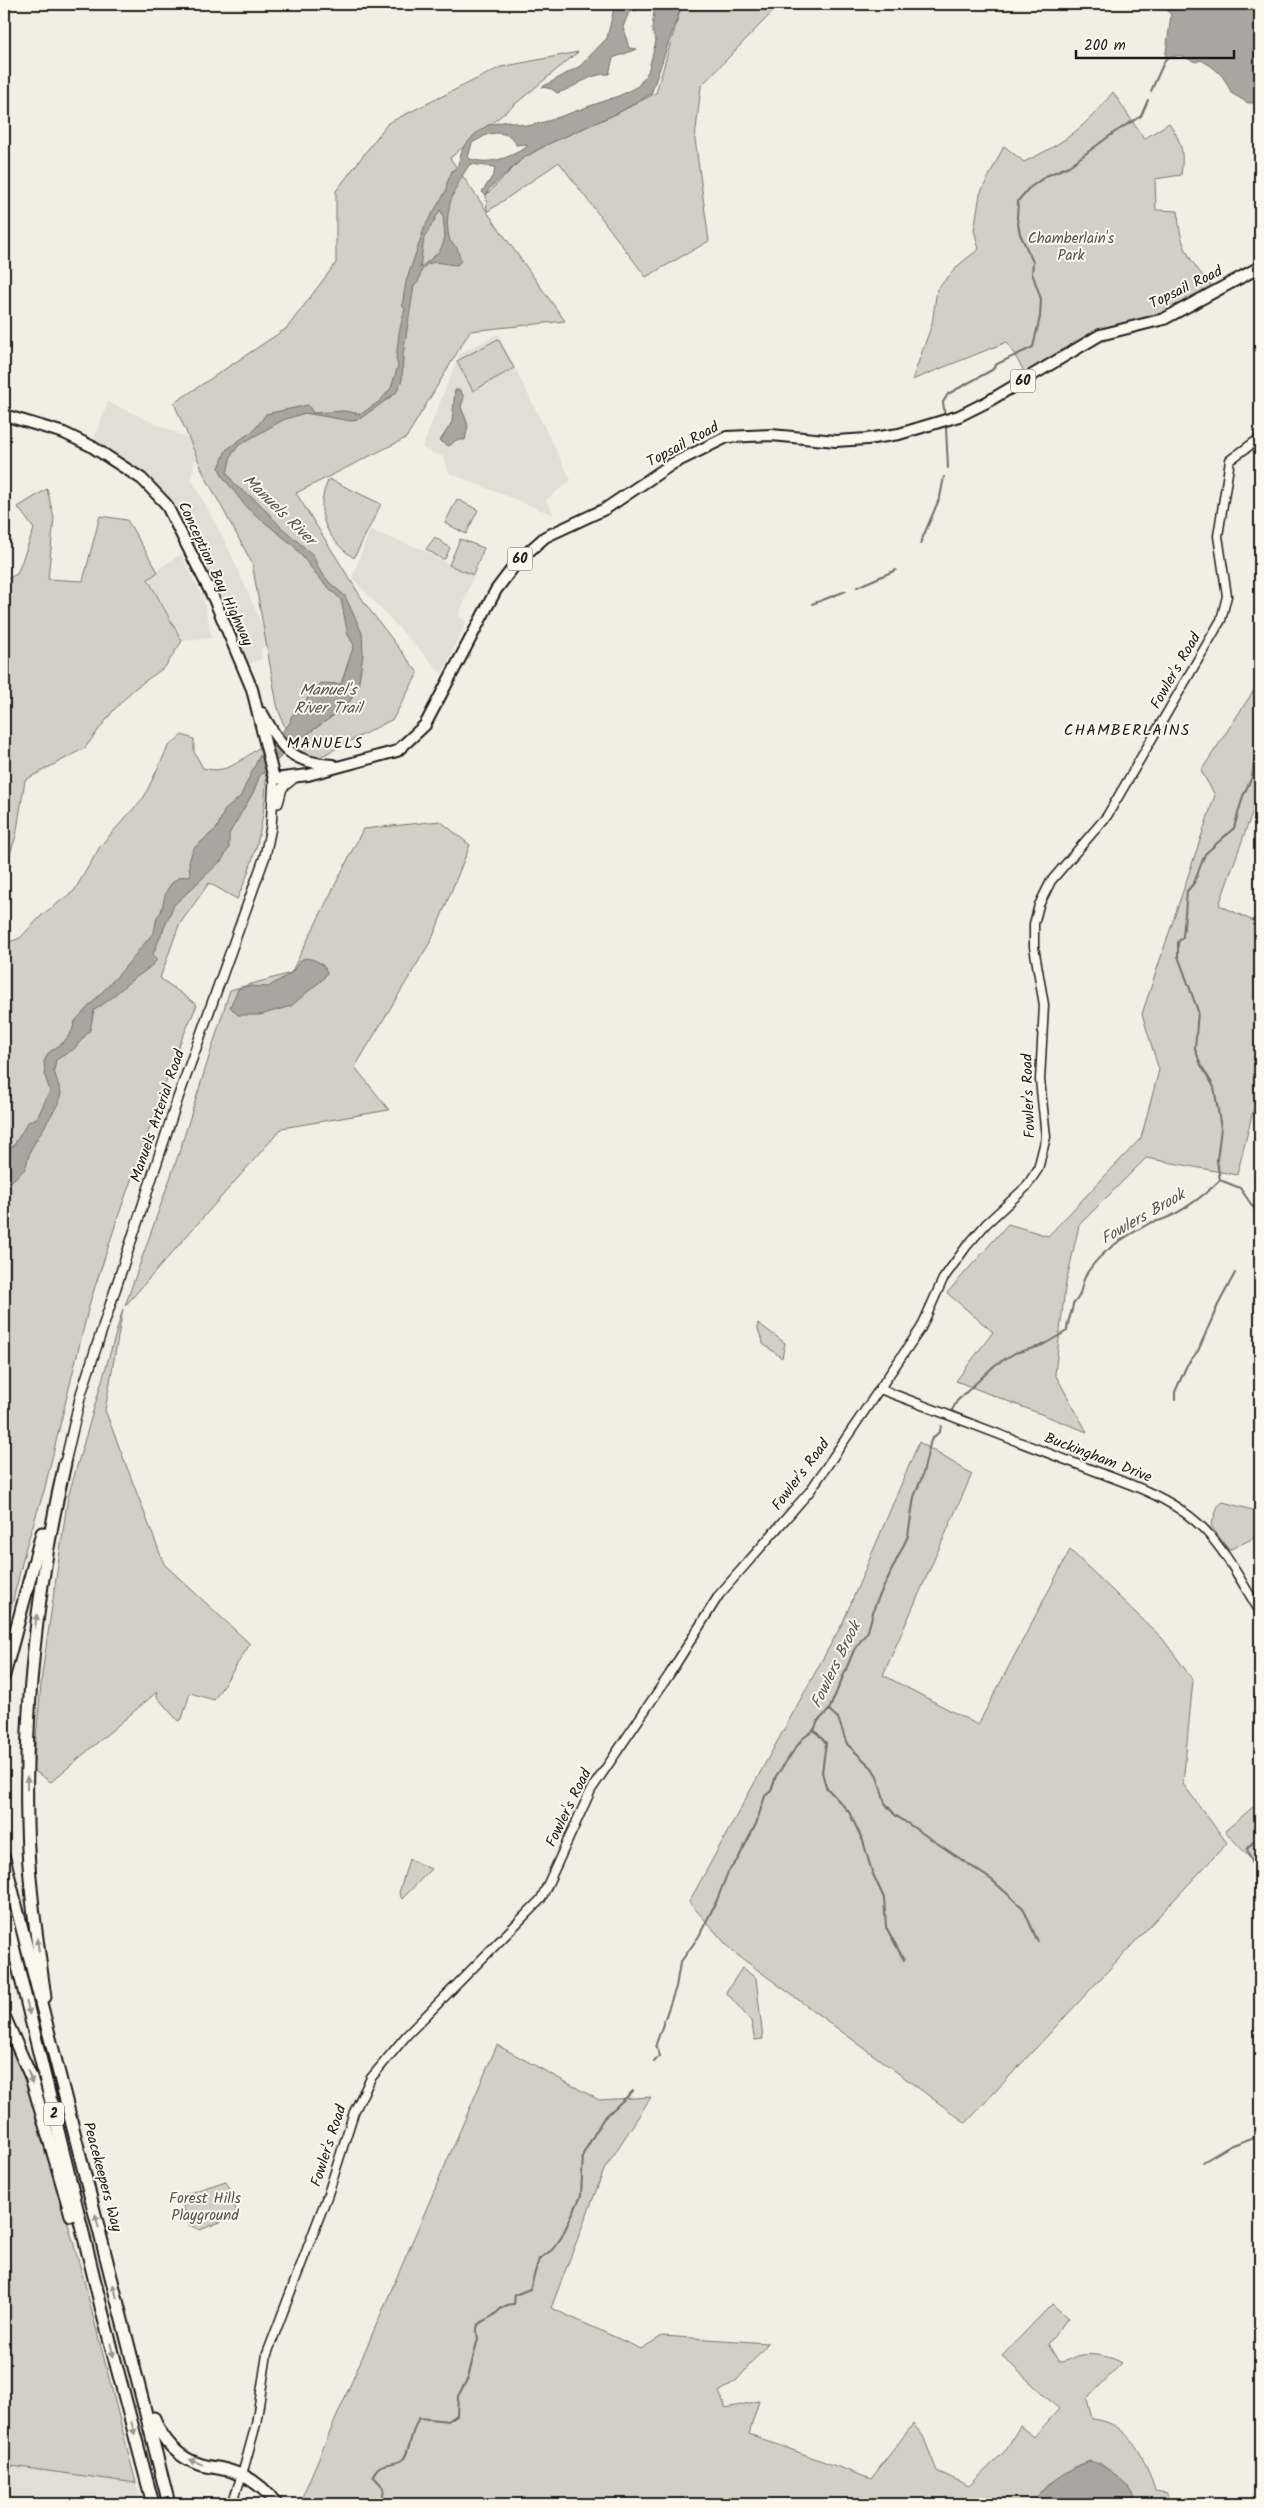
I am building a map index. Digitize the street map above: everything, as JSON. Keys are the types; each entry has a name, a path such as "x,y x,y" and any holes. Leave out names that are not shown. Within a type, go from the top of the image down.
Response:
{"highway":[{"path":"4,1675 48,1513 65,1462"},
{"path":"55,2062 32,1906 27,1824 27,1728 36,1618 50,1528 65,1462"},
{"name":"Peacekeepers Way","path":"4,1858 55,2062 122,2313 169,2504"},
{"name":"Peacekeepers Way","path":"4,1909 104,2319 153,2504"},
{"path":"4,2016 21,2052 38,2098 86,2266 104,2319"},
{"path":"122,2313 154,2420 166,2441 174,2450 193,2462 242,2475 262,2488 276,2504"}],"main road":[{"name":"Topsail Road","path":"273,774 295,777 397,751 425,725 496,590 518,561 545,537 604,509 672,464 727,437 771,435 836,441 867,439 900,434 959,416 987,402 1100,335 1164,319 1260,267"},
{"name":"Conception Bay Highway","path":"4,414 64,433 91,446 114,459 154,490 166,504 203,575 256,701 268,734 273,774"},
{"path":"268,734 290,754 304,762 344,766"},
{"name":"Manuels Arterial Road","path":"65,1462 81,1394 173,1112 265,856 271,827 273,774"},
{"path":"271,827 282,788 295,777"}],"street":[{"name":"Fowler's Road","path":"232,2504 256,2424 267,2354 328,2194 362,2092 371,2078 406,2036 541,1900 591,1790 669,1675 719,1595 810,1491 921,1328 943,1279 981,1230 1029,1184 1040,1166 1046,1133 1040,1080 1044,1002 1034,938 1038,909 1053,877 1096,831 1107,816 1223,616 1227,596 1218,536 1230,460 1260,438"},
{"name":"Buckingham Drive","path":"880,1389 1138,1487 1170,1501 1192,1516 1213,1536 1260,1612"}],"shaded area":[{"path":"498,334 571,480 546,500 554,515 449,473 443,457 422,448 459,354"},
{"path":"108,402 198,443 191,478 226,543 271,645 261,648 262,659 249,664 199,555 164,493 138,469 96,440 95,436"},
{"path":"370,530 424,550 445,563 474,574 459,616 466,622 442,674 352,578"},
{"path":"181,554 203,598 212,638 183,641 148,576"},
{"path":"4,2465 136,2483 143,2504 4,2504"}],"green space":[{"path":"682,4 780,4 701,86 695,139 709,241 646,277 559,162 487,212 565,321 470,331 406,438 296,493 366,605 418,673 393,719 316,759 291,746 277,705 252,563 204,474 174,403 287,328 336,263 336,191 388,123 501,67 578,52 450,158 487,211 486,195 522,159 548,144 618,113 656,93"},
{"name":"Chamberlain's Park","path":"1113,92 1144,139 1169,123 1177,136 1182,153 1181,175 1155,179 1156,210 1178,211 1181,235 1188,255 1216,291 1164,319 1100,335 1028,378 1007,342 912,380 932,324 937,289 961,263 979,249 974,230 980,194 1004,146 1024,162 1039,155 1063,141 1083,125"},
{"path":"498,339 514,368 473,391 457,361"},
{"path":"329,479 381,504 354,558 336,542 329,533 325,523 322,513 322,502"},
{"path":"47,489 54,518 48,579 83,581 100,516 127,520 158,572 148,579 182,641 165,667 134,689 112,712 85,748 25,780 16,836 4,872 4,580 17,574 34,529 18,507"},
{"path":"457,499 478,510 466,534 445,523"},
{"path":"435,537 450,548 445,559 426,549"},
{"path":"460,539 484,548 473,575 449,565"},
{"path":"1260,681 1260,799 1257,799 1219,905 1260,924 1260,1083 1237,1175 1146,1158 1079,1225 1065,1288 1055,1374 1087,1432 956,1381 993,1332 947,1293 1008,1224 1048,1236 1141,1138 1159,1070 1142,1014 1215,795 1201,771"},
{"path":"182,735 194,739 194,752 203,768 212,770 227,768 260,747 266,781 261,826 249,871 237,899 209,883 179,925 160,978 197,1005 180,1043 90,1302 44,1491 26,1547 4,1637 4,952 7,943 20,938 43,914 74,891 101,845 144,797 168,747"},
{"path":"440,821 470,845 432,939 355,1067 389,1110 282,1128 125,1306 178,1156 230,990 291,973 363,829"},
{"path":"123,1309 105,1410 164,1564 250,1644 214,1700 190,1693 182,1719 178,1721 157,1697 158,1691 51,1782 33,1770 42,1674 68,1497"},
{"path":"758,1323 785,1343 782,1358 763,1344"},
{"path":"919,1442 972,1474 883,1675 978,1725 1070,1550 1162,1638 1193,1680 1183,1784 1227,1843 966,2123 732,1951 689,1902 843,1622"},
{"path":"1223,1502 1260,1512 1260,1535 1229,1550 1211,1526 1218,1506"},
{"path":"1260,1801 1260,1869 1225,1831"},
{"path":"409,1859 431,1869 402,1899 399,1893"},
{"path":"742,1968 756,1978 763,2039 755,2040 751,2021 726,1992"},
{"path":"4,2030 12,2045 34,2103 83,2277 136,2483 4,2465"},
{"path":"497,2045 599,2100 651,2097 604,2170 551,2308 641,2349 662,2336 768,2343 737,2380 719,2392 726,2408 759,2401 749,2434 871,2479 913,2424 923,2436 937,2471 969,2486 1005,2451 1020,2426 1034,2437 1059,2409 1002,2356 1052,2304 1068,2318 1048,2344 1059,2362 1079,2356 1097,2355 1109,2357 1122,2363 1087,2399 1092,2419 1117,2427 1126,2435 1141,2455 1155,2491 1167,2493 1168,2504 1136,2504 1129,2487 1100,2463 1074,2468 1047,2485 1031,2504 299,2504"},
{"name":"Forest Hills Playground","path":"226,2181 238,2215 200,2230 189,2225 180,2196"}],"water":[{"name":"Manuel's River Trail","path":"615,4 682,4 651,94 618,113 548,144 522,159 489,189 486,195 482,192 494,174 495,167 470,164 459,182 451,201 448,220 450,241 457,248 461,261 457,265 437,262 428,264 424,267 414,286 403,355 402,380 396,393 361,418 351,421 305,413 283,420 239,445 231,456 227,473 236,486 257,501 280,526 313,555 319,569 329,582 345,596 362,633 363,654 358,688 347,706 291,746 268,770 260,775 253,793 229,834 229,848 222,860 174,905 153,954 157,960 94,1010 90,1030 74,1049 56,1060 54,1071 61,1093 58,1104 31,1149 25,1169 4,1188 4,1162 7,1151 14,1145 28,1122 37,1118 50,1091 45,1076 44,1062 48,1053 64,1042 72,1031 75,1021 121,972 154,932 166,892 179,877 190,876 189,862 193,849 217,828 224,811 240,797 260,755 290,723 291,717 321,683 341,684 354,645 348,635 341,600 320,579 294,546 247,508 223,477 219,468 226,450 255,429 266,414 308,405 313,413 344,411 361,414 380,401 391,388 398,366 396,359 399,333 405,308 402,306 406,282 425,226 446,191 447,183 452,171 457,167 463,148 474,135 488,125 508,121 528,126 548,121 621,95 638,86 648,72 656,41 652,30 654,11 644,8 629,12 623,27 629,48 637,49 613,58 609,74 589,78 557,93 552,89 542,87 580,66 607,38","holes":["496,133 509,136 516,145 526,144 527,147 498,160 483,161 468,158 472,143 488,134","440,210 443,215 445,237 443,244 439,252 420,268 424,238"]},
{"path":"1163,4 1260,4 1260,103 1248,103 1231,93 1220,74 1201,60 1196,62 1179,55 1165,60 1171,15"},
{"path":"455,390 460,390 464,397 461,407 468,425 465,440 456,440 449,446 440,441 452,422"},
{"path":"305,958 319,962 327,973 322,980 291,1006 260,1015 238,1015 230,1007 238,989 249,986 268,987 291,973 301,960"},
{"path":"1090,2461 1104,2467 1119,2477 1135,2497 1136,2504 1031,2504 1043,2490 1058,2478"}],"waterway":[{"path":"1151,91 1165,60"},
{"path":"945,417 943,402 948,394 992,370 997,364 1033,347 1040,317 1041,299 1032,273 1033,262 1020,234 1017,218 1018,201 1028,189 1046,176 1069,166 1115,132 1141,116 1148,100"},
{"path":"946,428 948,468"},
{"path":"920,544 940,497 944,477"},
{"path":"857,587 896,570"},
{"path":"812,604 846,591"},
{"name":"Fowlers Brook","path":"1220,1180 1217,1160 1221,1128 1214,1087 1201,1065 1195,1049 1198,1011 1178,956 1178,942 1183,937 1187,891 1194,883 1205,854 1234,828 1243,796 1252,777 1256,749 1260,743"},
{"path":"1220,1180 1240,1188 1260,1217"},
{"name":"Fowlers Brook","path":"951,1412 957,1401 995,1365 1015,1353 1041,1346 1067,1331 1073,1304 1078,1297 1087,1273 1100,1256 1152,1222 1179,1212 1206,1193 1220,1180"},
{"path":"1256,1245 1260,1228"},
{"path":"1175,1400 1175,1392 1187,1365 1198,1351 1218,1305 1235,1273"},
{"name":"Fowlers Brook","path":"654,2062 659,2056 656,2044 676,1987 680,1963 699,1936 717,1900 728,1872 738,1859 756,1824 765,1796 771,1791 776,1776 802,1739 814,1730 818,1721 829,1710 854,1650 868,1631 875,1605 908,1536 914,1497 922,1477 931,1440 940,1431 941,1426"},
{"path":"829,1710 838,1718 847,1744 872,1768 877,1776 885,1803 895,1815 992,1880 1023,1908 1038,1942"},
{"path":"814,1730 826,1743 822,1772 826,1787 849,1812 863,1841 872,1872 884,1898 886,1927 904,1960"},
{"path":"1255,1870 1247,1849 1257,1837 1260,1825"},
{"name":"Fowlers Brook","path":"382,2504 384,2488 373,2476 375,2471 382,2466 402,2460 409,2447 419,2418 448,2421 457,2415 458,2396 468,2378 478,2338 477,2329 479,2324 504,2307 514,2304 515,2295 530,2289 539,2259 552,2250 561,2238 581,2196 583,2154 603,2119 633,2091"},
{"path":"1203,2162 1230,2146 1260,2135"}],"district":[{"name":"CHAMBERLAINS","path":"1127,730"},
{"name":"MANUELS","path":"325,743"}],"water label":[{"name":"Manuels River","path":"279,510"}]}
